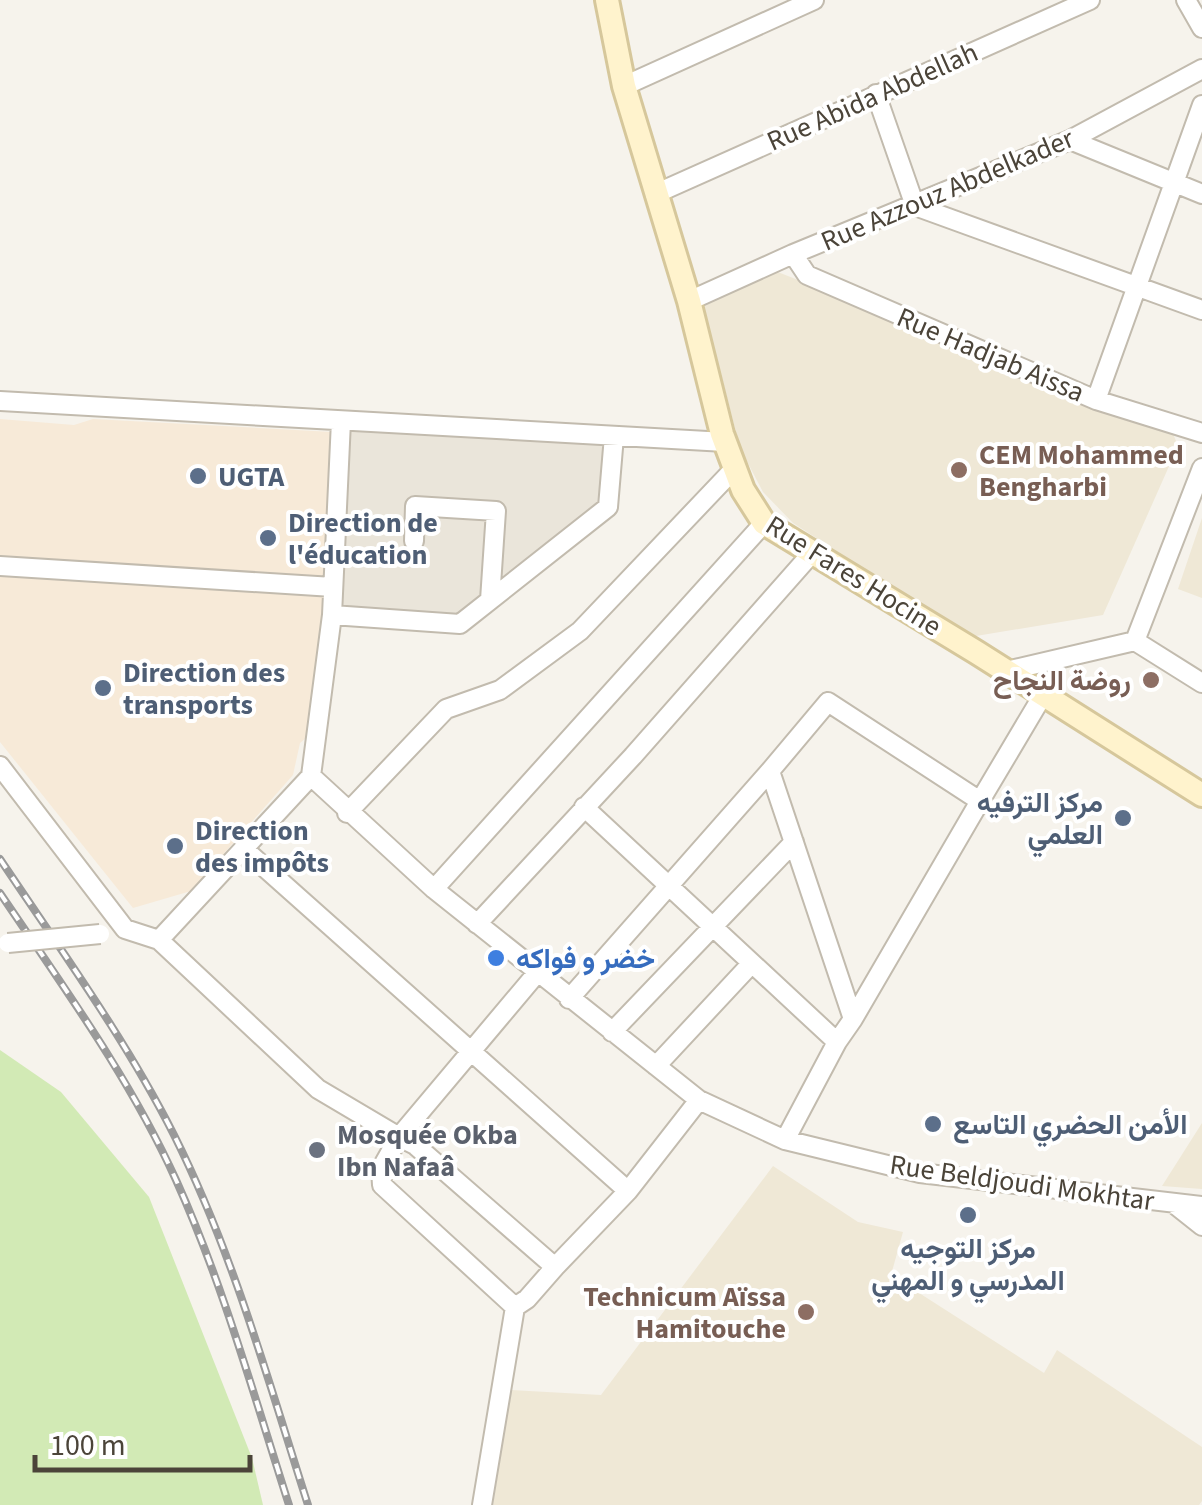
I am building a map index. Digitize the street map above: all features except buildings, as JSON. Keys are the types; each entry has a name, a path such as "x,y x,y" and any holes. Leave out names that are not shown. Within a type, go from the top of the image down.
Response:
{"street":[{"name":"Rue Fares Hocine","path":"607,0 624,86 689,301 725,442 743,490 764,524 1202,796"},
{"path":"624,86 814,0"},
{"name":"Rue Abida Abdellah","path":"655,194 1090,0"},
{"path":"1186,0 1202,28"},
{"name":"Rue Azzouz Abdelkader","path":"689,301 1070,140 1202,69"},
{"path":"876,94 915,206 1202,310"},
{"path":"1096,400 1202,106"},
{"path":"1070,140 1202,194"},
{"name":"Rue Hadjab Aissa","path":"793,254 808,275 1096,400 1202,433"},
{"path":"0,401 725,442"},
{"path":"159,940 311,776 332,616 341,421"},
{"path":"332,616 460,624 608,508 614,436"},
{"path":"348,813 446,709 500,690 580,632 735,468"},
{"path":"1135,640 1202,468"},
{"path":"414,541 415,506 496,511 490,600"},
{"path":"434,890 764,524"},
{"path":"477,924 812,552"},
{"path":"0,566 333,587"},
{"path":"1006,671 1135,640 1202,683"},
{"path":"786,1140 837,1042 1043,694"},
{"path":"569,999 828,702 980,801"},
{"path":"0,766 125,929"},
{"path":"770,771 853,1019"},
{"name":"Rue Beldjoudi Mokhtar","path":"311,776 434,890 699,1100 786,1140 920,1173 1202,1206"},
{"path":"584,807 837,1042"},
{"path":"612,1032 794,842"},
{"path":"245,850 628,1191"},
{"path":"4,943 125,929 159,940 318,1088 415,1145 556,1267"},
{"path":"656,1066 752,963"},
{"path":"515,1307 382,1186 381,1169 399,1136 537,973"},
{"path":"482,1505 515,1307 527,1299 628,1191 699,1100"},
{"path":"1173,1202 1202,1226"}],"shaded area":[{"name":"CEM Mohammed Bengharbi","path":"765,267 1170,426 1178,446 1103,615 970,637 793,523 763,492 740,448 701,296"},
{"path":"0,419 74,425 93,419 332,432 319,727 300,743 293,775 191,891 133,908 0,742"},
{"path":"341,421 614,436 608,507 460,624 332,615"},
{"path":"1202,518 1202,598 1178,589"},
{"path":"1202,1123 1202,1189 1162,1186"},
{"name":"Technicum Aïssa Hamitouche","path":"773,1166 858,1222 903,1232 891,1275 1044,1373 1057,1350 1202,1447 1199,1505 493,1505 511,1390 601,1395"}],"green space":[{"path":"0,1050 61,1092 149,1197 252,1458 263,1505 0,1505"}],"railway":[{"path":"0,859 113,1029 174,1135 232,1271 308,1505"},
{"path":"0,893 116,1069 176,1180 223,1300 289,1505"}],"place":[{"name":"CEM Mohammed Bengharbi","path":"959,470"},
{"name":"UGTA","path":"198,476"},
{"name":"Direction de l'éducation","path":"268,538"},
{"name":"روضة النجاح","path":"1151,680"},
{"name":"Direction des transports","path":"103,688"},
{"name":"مركز الترفيه العلمي","path":"1123,818"},
{"name":"Direction des impôts","path":"175,846"},
{"name":"خضر و فواكه","path":"496,958"},
{"name":"الأمن الحضري التاسع","path":"933,1124"},
{"name":"Mosquée Okba Ibn Nafaâ","path":"317,1150"},
{"name":"مركز التوجيه المدرسي و المهني","path":"968,1215"},
{"name":"Technicum Aïssa Hamitouche","path":"806,1312"}]}
